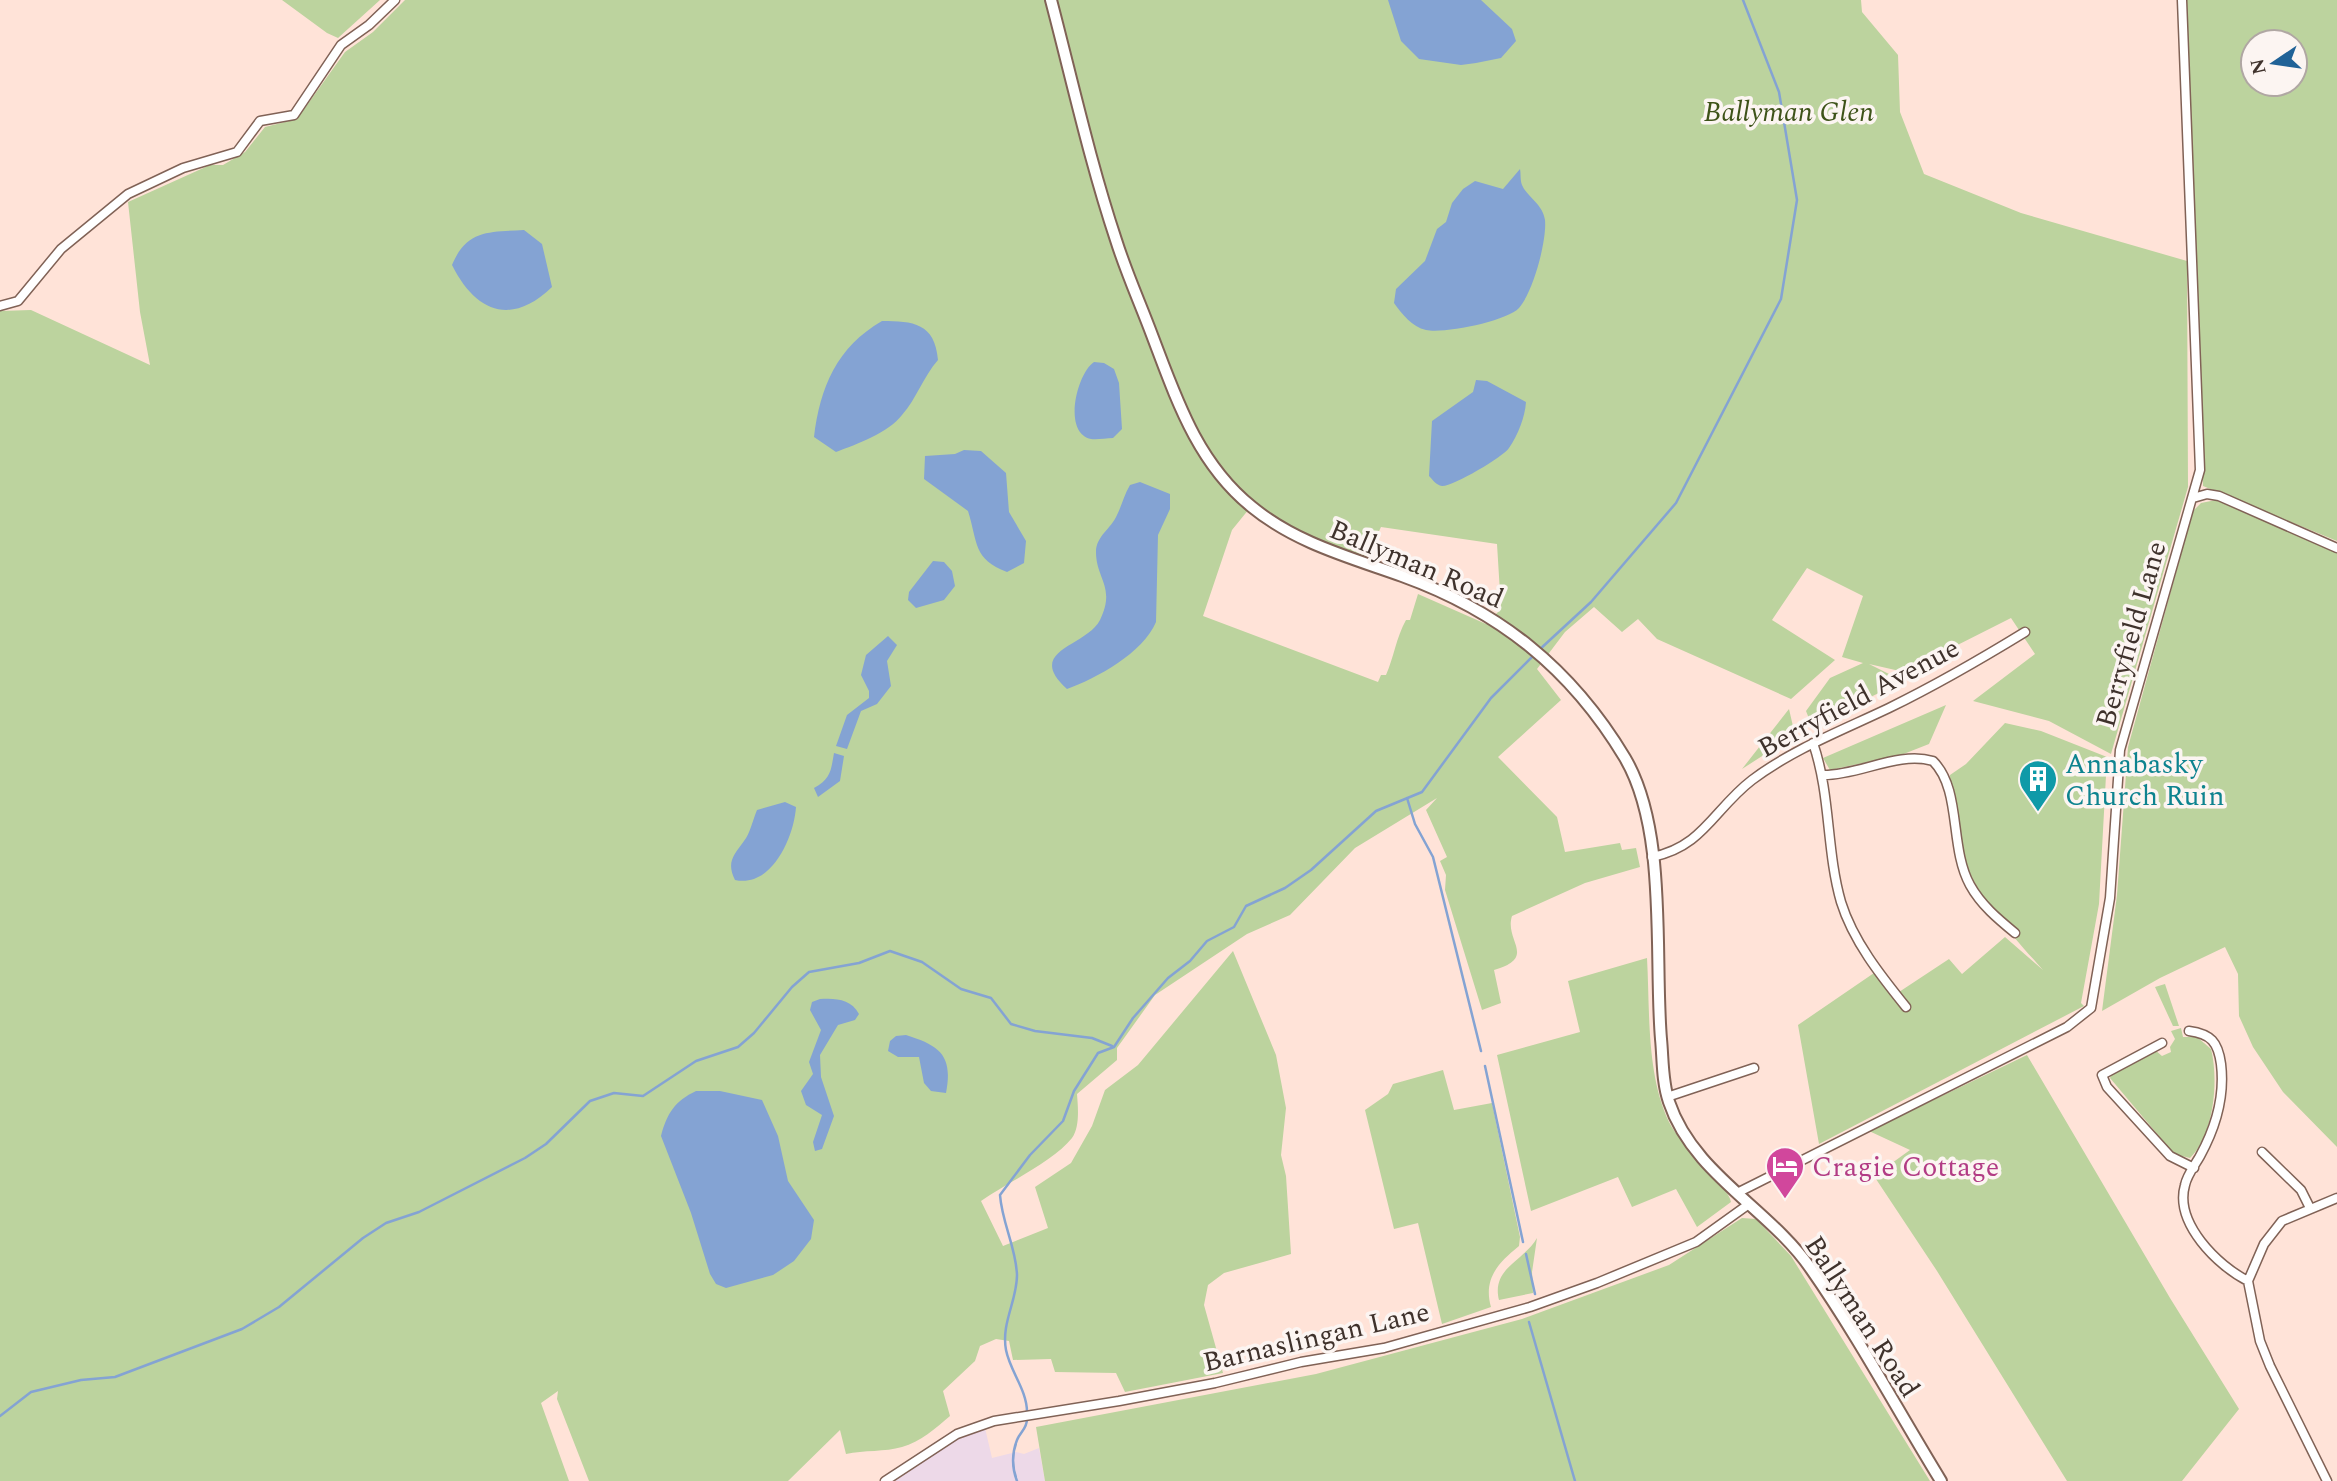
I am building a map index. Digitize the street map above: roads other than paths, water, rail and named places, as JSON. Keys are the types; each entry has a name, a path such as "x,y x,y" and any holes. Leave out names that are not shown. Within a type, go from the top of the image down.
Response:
{"street":[{"path":"0,306 18,301 61,249 128,194 183,168 237,152 260,121 294,115 341,45 369,25 395,0"},
{"name":"Ballyman Road","path":"1051,0 1116,242 1173,392 1199,447 1222,479 1251,507 1284,531 1331,552 1453,597 1491,616 1525,639 1581,698 1625,759 1644,808 1655,888 1657,987 1667,1097 1677,1122 1693,1146 1737,1194 1781,1233 1810,1267 1941,1481"},
{"name":"Berryfield Lane","path":"1737,1194 2067,1027 2091,1008 2110,898 2120,750 2200,470 2182,0"},
{"path":"2193,498 2207,494 2219,496 2337,548"},
{"name":"Berryfield Avenue","path":"1651,857 1682,847 1701,833 1750,781 1813,743 1919,692 2025,632"},
{"path":"1813,743 1824,775 1833,860 1842,903 1868,958 1906,1007"},
{"path":"1824,775 1843,775 1908,758 1933,761 1947,779 1956,842 1970,885 1989,911 2015,933"},
{"path":"2189,1031 2207,1034 2218,1047 2224,1088 2218,1114 2184,1186 2186,1208 2195,1234 2210,1255 2228,1271 2248,1281"},
{"path":"2162,1043 2102,1075 2107,1087 2169,1156 2194,1168"},
{"path":"1667,1097 1754,1068"},
{"path":"2262,1152 2301,1190 2310,1208"},
{"path":"2327,1481 2270,1367 2260,1341 2248,1281 2264,1244 2282,1221 2337,1198"},
{"name":"Barnaslingan Lane","path":"886,1481 957,1434 993,1421 1160,1393 1301,1362 1384,1348 1530,1307 1696,1242 1749,1204"}],"water":[{"path":"1388,0 1481,0 1512,29 1516,41 1501,58 1476,63 1461,65 1419,59 1401,41"},
{"path":"1520,169 1522,185 1544,214 1545,229 1538,266 1519,308 1502,317 1475,325 1435,331 1416,326 1394,303 1396,289 1425,261 1437,229 1446,222 1452,203 1463,189 1475,181 1503,189"},
{"path":"524,230 542,244 552,287 523,307 496,309 472,294 452,265 458,253 472,239 490,232"},
{"path":"882,321 913,324 927,331 936,348 938,360 896,421 872,437 836,452 814,437 826,385 842,356 853,343"},
{"path":"1094,362 1104,363 1114,369 1119,383 1122,429 1113,438 1091,439 1082,434 1077,426 1075,402 1078,390 1082,378"},
{"path":"1476,380 1487,381 1526,402 1524,414 1509,448 1477,471 1442,486 1429,476 1432,421 1473,392"},
{"path":"964,450 981,451 1006,473 1009,512 1026,541 1024,563 1007,572 988,561 978,549 968,511 924,479 925,456 955,454"},
{"path":"1140,482 1170,494 1170,509 1158,535 1156,622 1150,633 1130,654 1105,671 1067,689 1055,676 1052,666 1055,657 1093,629 1100,620 1106,591 1097,561 1097,546 1114,520 1130,485"},
{"path":"933,561 944,562 952,571 955,586 944,600 916,608 908,600 909,592"},
{"path":"888,636 897,645 887,661 891,686 877,704 861,711 847,749 836,746 847,715 869,698 869,691 861,675 866,655"},
{"path":"834,753 844,756 840,781 818,797 814,788 827,777"},
{"path":"785,802 796,807 791,832 779,858 760,876 735,880 731,868 732,859 748,834 757,810"},
{"path":"820,999 842,1001 852,1005 859,1014 855,1020 838,1025 820,1055 821,1077 834,1116 822,1149 815,1151 813,1142 822,1115 806,1105 801,1091 813,1074 809,1062 821,1030 810,1010 812,1002"},
{"path":"906,1035 936,1048 942,1054 948,1070 946,1093 931,1091 924,1083 919,1057 898,1057 888,1051 890,1041 896,1036"},
{"path":"696,1091 720,1091 762,1100 778,1136 788,1181 814,1220 811,1239 794,1261 773,1275 726,1288 716,1284 710,1274 691,1213 661,1136 673,1109"}],"waterway":[{"path":"1538,651 1591,602 1676,503 1781,299 1797,200 1779,92 1743,0"},
{"path":"1027,1412 1024,1396 1006,1350 1007,1321 1017,1275 1000,1195 1030,1155 1063,1121 1074,1091 1098,1053 1114,1047 1133,1018 1168,978 1190,961 1207,941 1234,927 1246,906 1285,888 1311,870 1376,811 1422,792 1491,698 1533,656"},
{"path":"1407,798 1415,824 1433,857 1481,1051"},
{"path":"0,1416 31,1392 81,1380 115,1377 242,1329 279,1307 363,1238 386,1223 419,1212 525,1158 546,1144 590,1101 614,1093 643,1096 696,1061 738,1047 809,972 859,963 890,951 922,962 961,989 991,998 1011,1024 1035,1031 1092,1038 1112,1046"},
{"path":"1485,1066 1523,1242"},
{"path":"1526,1254 1535,1294"},
{"path":"1529,1322 1575,1481"},
{"path":"1017,1481 1013,1466 1014,1450 1027,1419"}],"place":[{"name":"Annabasky Church Ruin","path":"2038,813"},
{"name":"Cragie Cottage","path":"1785,1200"}],"park label":[{"name":"Ballyman Glen","path":"1789,111"}]}
